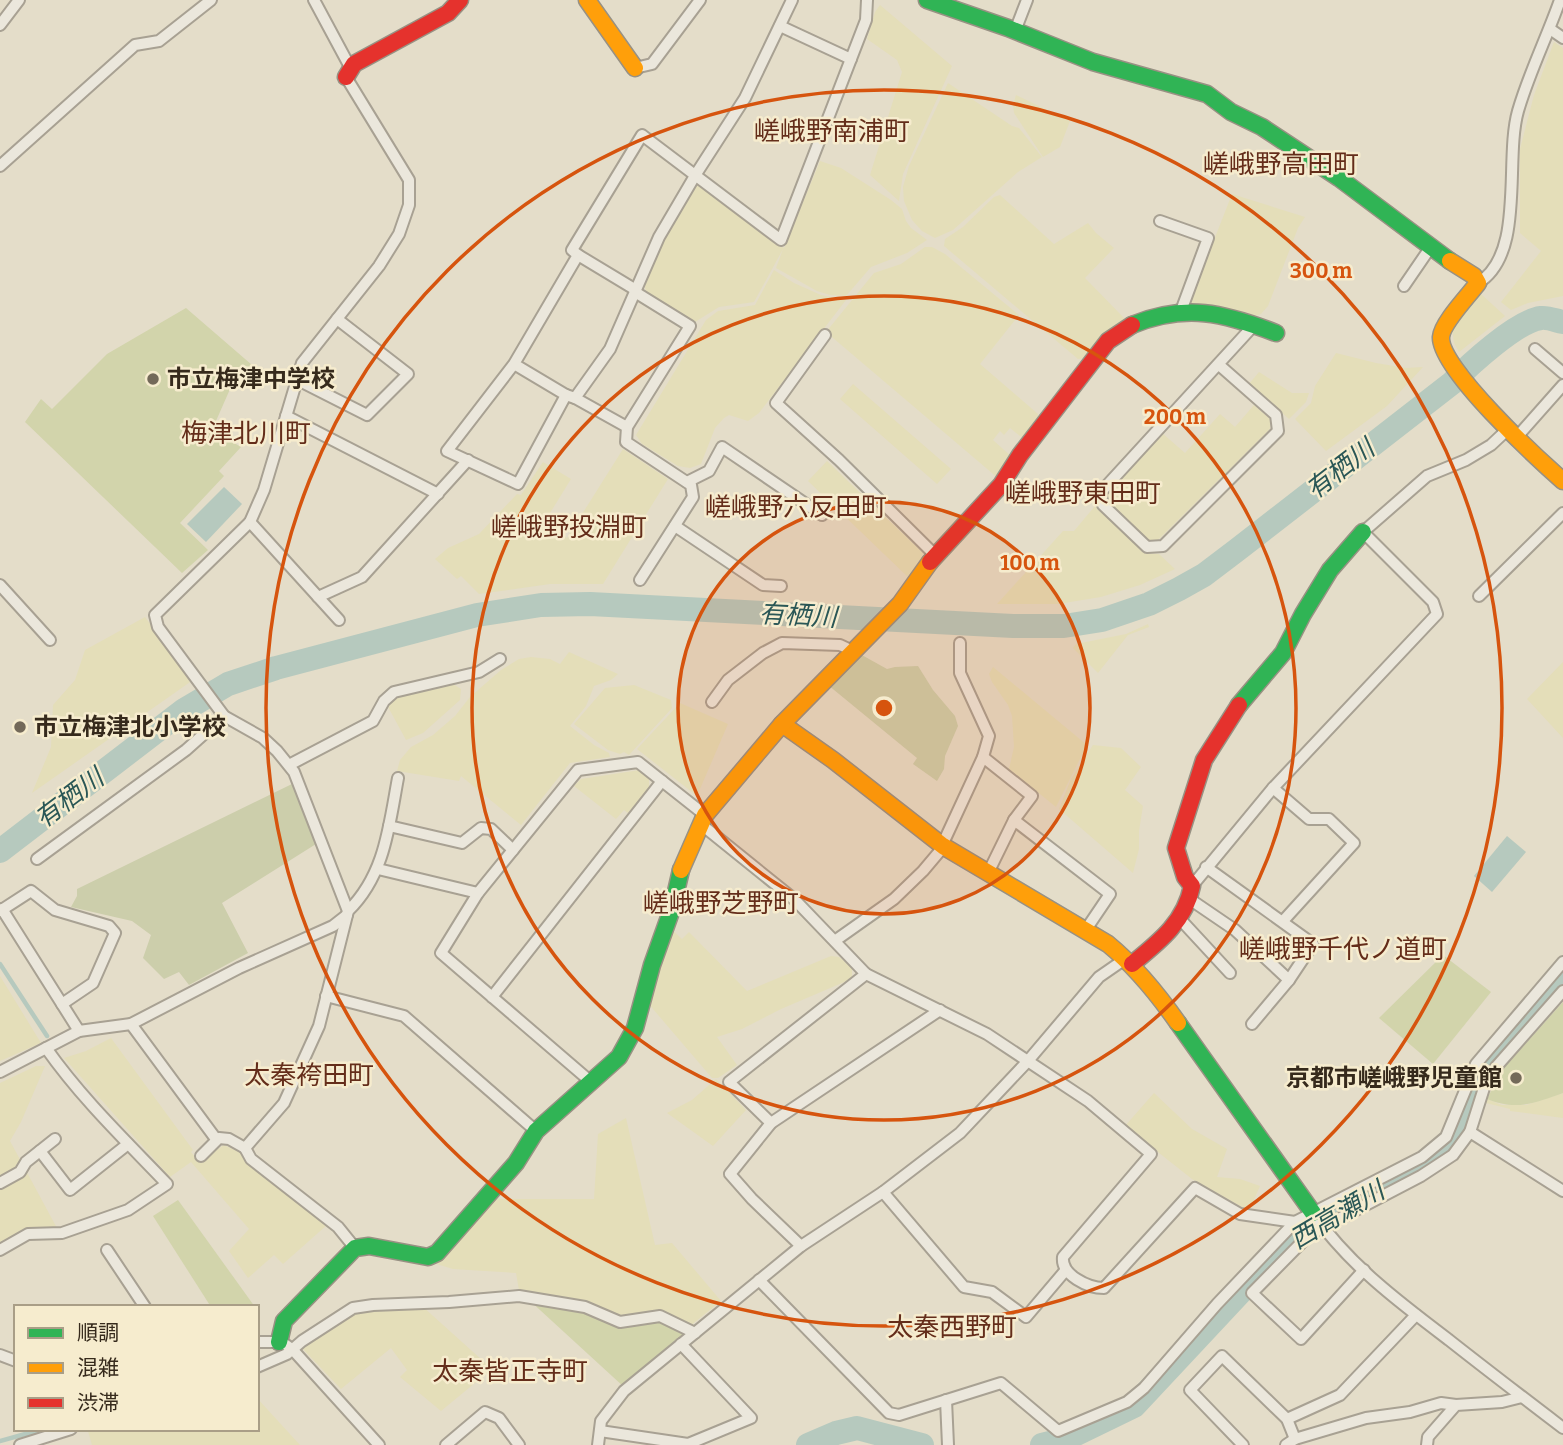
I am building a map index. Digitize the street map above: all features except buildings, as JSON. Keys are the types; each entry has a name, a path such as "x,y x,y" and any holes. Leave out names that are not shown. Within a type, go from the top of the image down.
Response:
{"street":[{"path":"0,25 19,0"},
{"path":"3,159 135,45 159,41 211,0"},
{"path":"245,1148 284,1103 319,1026 348,913 294,772 263,738 222,712 158,627 155,615 250,522 264,490 302,363 379,266 399,234 409,205 409,180 348,72 314,0"},
{"path":"348,72 447,13 460,0"},
{"path":"587,0 635,68 652,64 700,0"},
{"path":"578,255 514,365 447,451 518,484 570,396 610,349 659,237 745,98 792,0"},
{"path":"640,580 693,497 691,485 626,442 627,427 690,326 572,250 642,135 781,240 866,20 867,0"},
{"path":"927,0 1093,62 1207,94 1231,112 1262,127 1339,178 1401,223 1430,248 1474,276 1478,284"},
{"path":"1015,31 1027,0"},
{"path":"1560,0 1518,112 1512,148 1510,216 1502,252 1490,276 1478,284 1441,337 1443,348 1472,389 1511,434 1563,481"},
{"path":"780,26 851,59"},
{"path":"1550,29 1563,38"},
{"path":"1160,220 1208,238 1181,312"},
{"path":"1404,286 1430,248"},
{"path":"279,1342 284,1321 355,1248 369,1246 428,1257 437,1253 516,1163 536,1131 619,1057 635,1028 652,965 672,909 682,863 704,820 782,724 900,604 935,555 1000,485 1108,341 1120,332 1149,319 1181,312 1217,313 1276,333"},
{"path":"296,379 367,415 408,374 337,319"},
{"path":"1218,364 1276,415 1278,431 1163,546 1147,547 1103,505 1100,493 1218,364 1254,325"},
{"path":"825,335 776,403 839,460 935,555"},
{"path":"1535,349 1563,373"},
{"path":"514,365 627,427"},
{"path":"1289,979 1191,893 1176,848 1204,760 1237,707 1283,653 1330,570 1363,532 1427,476 1466,460 1511,434 1563,385"},
{"path":"286,416 438,494"},
{"path":"687,482 709,471 722,447 822,515"},
{"path":"318,597 362,577 468,460"},
{"path":"1479,596 1563,513"},
{"path":"250,522 339,620"},
{"path":"675,526 763,585 781,586"},
{"path":"598,1445 601,1421 624,1391 801,1246 883,1192 960,1132 1027,1062 1099,977 1163,939 1180,919 1206,867 1273,788 1437,614 1433,602 1363,532"},
{"path":"0,585 50,640"},
{"path":"712,702 728,680 782,643 840,645 855,652"},
{"path":"836,940 902,892 923,872 943,846 982,757 989,736 960,673 960,643"},
{"path":"289,765 373,721 383,701 394,692 479,672 500,659"},
{"path":"37,859 186,750 222,712"},
{"path":"782,724 943,846 1085,931 1128,962 1153,988 1324,1228 1364,1270 1416,1315 1563,1428"},
{"path":"982,757 1032,796 1014,820 988,873"},
{"path":"590,1081 441,953 478,893 578,770 638,762 795,900 866,974 986,1034 1088,1101 1152,1154 1063,1257 1062,1265 1065,1271 1093,1288 1104,1289 1195,1188 1240,1214 1295,1222"},
{"path":"0,1072 79,1031 131,1024 261,957 333,926 362,897 378,869 398,778"},
{"path":"492,996 662,781"},
{"path":"1273,788 1309,819 1329,820 1354,843 1283,921"},
{"path":"1014,820 1110,894 1085,931"},
{"path":"389,826 462,843 481,828 491,829 513,850"},
{"path":"1206,867 1313,944 1289,979 1252,1024"},
{"path":"378,869 478,893"},
{"path":"62,1004 93,983 115,933 110,926 55,910 32,891 1,910 79,1031"},
{"path":"1180,919 1230,973"},
{"path":"759,1280 889,1413 899,1415 1001,1383 1058,1431 1127,1402 1144,1388 1217,1304 1295,1222 1415,1160 1446,1137 1476,1064 1563,962"},
{"path":"771,1124 729,1082 866,974"},
{"path":"1364,1270 1301,1339 1252,1293 1310,1234 1421,1176 1453,1155 1470,1132 1484,1088 1496,1067 1563,991"},
{"path":"326,996 404,1016 536,1131"},
{"path":"801,1246 730,1174 771,1124 940,1010"},
{"path":"131,1024 216,1139"},
{"path":"0,1250 28,1234 62,1233 128,1210 167,1184 69,1081 46,1048"},
{"path":"1469,1080 1484,1088"},
{"path":"1470,1132 1563,1191"},
{"path":"0,1183 20,1172 26,1162 55,1139"},
{"path":"201,1156 216,1139 229,1139 245,1148 251,1159 338,1227 355,1248"},
{"path":"40,1151 70,1190 128,1144"},
{"path":"1415,1160 1421,1176"},
{"path":"883,1192 964,1287 992,1292 1026,1317 1065,1271"},
{"path":"107,1250 144,1305"},
{"path":"259,1366 293,1350 302,1341 353,1308 519,1296 585,1307 621,1321 660,1316 695,1333"},
{"path":"1287,1419 1340,1395 1416,1315"},
{"path":"259,1342 279,1342 293,1350 379,1445"},
{"path":"600,1431 688,1444 751,1418 681,1344"},
{"path":"1243,1445 1190,1390 1222,1356 1287,1419 1290,1442 1366,1418 1410,1412 1441,1404 1502,1402 1522,1397"},
{"path":"946,1400 948,1444"},
{"path":"1427,1445 1429,1437 1457,1405"},
{"path":"446,1445 485,1412 499,1418 519,1445"},
{"path":"20,1445 65,1431"}],"shaded area":[{"path":"880,5 952,66 903,174 899,201 870,175 902,72 897,60 867,39 875,12"},
{"path":"1554,42 1563,48 1563,296 1528,303 1511,310 1501,302 1541,251 1520,233 1520,149 1534,95"},
{"path":"948,83 1019,128 1042,157 1018,172 953,230 935,238 922,231 912,220 904,201 903,187 909,166"},
{"path":"1016,95 1070,121 1060,147 1043,157 1014,113"},
{"path":"820,161 841,168 891,200 902,209 911,228 927,240 907,253 871,267 846,296 817,291 776,268 783,249 754,302 719,307 695,322 646,292 644,284 657,251 691,186 698,184 784,248"},
{"path":"1232,194 1305,217 1298,228 1268,306 1255,316 1189,304"},
{"path":"1000,195 1054,244 1088,223 1114,248 1085,278 1126,320 1086,358 1078,359 944,246 945,239 963,227 994,197"},
{"path":"925,247 932,247 945,254 1019,315 980,364 1038,414 1038,423 1025,440 1010,428 1004,435 1000,431 993,440 1012,457 999,479 826,332 874,273 901,264"},
{"path":"774,270 821,295 846,300 759,413 748,421 729,415 715,428 701,464 690,468 678,466 642,444 636,435 706,320 718,311 755,305"},
{"path":"1481,294 1505,316 1459,352 1454,343 1452,328 1468,306"},
{"path":"1336,353 1406,368 1423,367 1387,406 1326,451 1295,419 1311,403 1315,386"},
{"path":"1259,372 1292,393 1309,393 1306,402 1289,419 1249,384"},
{"path":"853,384 951,469 937,484 840,399"},
{"path":"1254,405 1270,419 1270,429 1158,540 1149,540 1108,501 1108,492 1162,433 1185,453 1220,414 1235,427"},
{"path":"623,449 668,479 603,584 550,584 479,594 461,576 457,579 435,559 448,548 479,534 517,494 521,495 543,462 571,479 547,518 567,538"},
{"path":"827,461 923,553 923,562 911,580 808,481"},
{"path":"224,487 242,504 206,542 187,524"},
{"path":"1095,506 1145,553 1159,554 1175,569 1140,585 1101,597 1058,604 997,604 1063,531 1074,531"},
{"path":"145,617 193,680 32,793 51,747 53,705 75,680 85,650"},
{"path":"1148,624 1149,627 1128,635 1098,673 1073,648 1076,644 1126,634"},
{"path":"569,652 618,674 611,680 594,686 586,706 570,726 609,753 610,757 570,763 521,825 461,776 459,781 397,771 400,760 411,747 433,735 501,670 519,659 531,657 550,659 560,664"},
{"path":"1563,662 1563,738 1527,699"},
{"path":"993,667 1087,745 1056,807 1009,769 1014,747 1012,716 1008,705 992,682 989,674"},
{"path":"453,684 461,689 460,700 423,733 406,740 387,705 397,697"},
{"path":"634,685 671,700 672,708 629,755 608,750 574,724 605,688"},
{"path":"680,703 728,724 697,796 637,749"},
{"path":"1093,745 1121,748 1141,767 1125,790 1143,806 1139,849 1133,873 1059,809 1071,779"},
{"path":"640,770 649,777 649,788 628,813 624,810 616,819 574,786 581,779"},
{"path":"1507,836 1526,852 1492,892 1474,876"},
{"path":"670,928 682,939 689,932 747,991 831,956 839,957 852,968 852,977 742,1029 717,1037 737,1065 718,1078 712,1078 647,1002"},
{"path":"0,976 41,1043 0,1061"},
{"path":"111,1038 199,1162 224,1145 241,1153 248,1165 327,1225 283,1264 274,1255 248,1278 229,1251 249,1229 191,1162 170,1177 64,1058 86,1051"},
{"path":"36,1066 45,1066 10,1141 58,1230 0,1246 0,1083"},
{"path":"716,1079 746,1110 713,1146 667,1113 692,1100"},
{"path":"1154,1093 1192,1129 1227,1149 1217,1177 1240,1179 1260,1186 1249,1211 1192,1179 1125,1126"},
{"path":"1563,1093 1563,1118 1510,1111 1486,1103 1487,1099 1502,1105 1526,1105"},
{"path":"626,1118 655,1245 672,1243 721,1301 690,1326 666,1313 651,1312 635,1317 616,1316 590,1303 570,1302 519,1290 516,1273 453,1269 430,1262 492,1196 500,1199 594,1199 598,1134"},
{"path":"422,1306 492,1369 441,1411 400,1377 407,1370 391,1348 341,1389 301,1347 357,1310"},
{"path":"259,1400 300,1445 92,1445 88,1431 259,1431"}],"green space":[{"path":"186,308 252,365 248,373 238,371 212,430 241,447 219,471 224,476 180,523 208,550 182,573 25,422 41,399 52,409 107,354"},
{"path":"860,654 887,669 918,666 933,690 955,716 958,726 945,756 944,769 937,781 913,764 917,758 828,685"},
{"path":"292,784 316,844 222,903 248,953 189,985 179,972 164,979 143,958 151,935 132,921 71,907 77,896 77,889"},
{"path":"1443,955 1491,992 1433,1064 1379,1018"},
{"path":"1563,1002 1563,1093 1516,1105 1487,1099 1501,1071"},
{"path":"178,1200 254,1305 210,1305 153,1216"},
{"path":"528,1299 585,1309 619,1324 660,1318 690,1333 624,1387"}],"waterway":[{"name":"有栖川","path":"0,851 184,710 228,684 276,668 477,615 541,605 590,604 1013,626 1064,626 1102,620 1149,604 1204,575 1452,383 1481,355 1519,327 1541,318 1563,322"},
{"path":"0,964 47,1036"},
{"name":"西高瀬川","path":"1042,1445 1066,1439 1134,1406 1294,1235 1428,1163 1448,1147 1458,1134 1482,1068 1563,976"},
{"name":"西高瀬川","path":"808,1445 836,1433 857,1428 922,1445"},
{"path":"0,1441 36,1431"}],"traffic: fast":[{"path":"927,0 1008,28 1093,62 1207,94 1231,112 1262,127 1339,178 1450,261"},
{"path":"1132,325 1170,314 1205,313 1239,320 1276,333"},
{"path":"1239,705 1283,653 1330,570 1363,532"},
{"path":"279,1342 284,1321 355,1248 369,1246 428,1257 437,1253 516,1163 536,1131 619,1057 635,1028 652,965 672,909 681,870"},
{"path":"1178,1023 1313,1213"}],"traffic: slow":[{"path":"587,0 635,68"},
{"path":"1450,261 1474,276 1478,283 1443,331 1441,337 1445,351 1472,390 1533,454 1563,481"},
{"path":"681,870 705,815 782,724 900,604 930,562"},
{"path":"782,724 833,760 943,846 1108,944 1146,981 1178,1023"}],"traffic: jam":[{"path":"346,77 354,64 448,13 460,0"},
{"path":"930,562 1001,485 1020,455 1108,341 1132,325"},
{"path":"1132,964 1170,930 1189,899 1192,886 1185,877 1176,848 1204,760 1239,705"}],"place":[{"name":"市立梅津中学校","path":"153,379"},
{"name":"市立梅津北小学校","path":"20,727"},
{"name":"京都市嵯峨野児童館","path":"1516,1078"}],"district":[{"name":"嵯峨野南浦町","path":"832,131"},
{"name":"嵯峨野高田町","path":"1281,164"},
{"name":"梅津北川町","path":"246,433"},
{"name":"嵯峨野東田町","path":"1083,493"},
{"name":"嵯峨野六反田町","path":"796,507"},
{"name":"嵯峨野投淵町","path":"569,527"},
{"name":"嵯峨野芝野町","path":"721,903"},
{"name":"嵯峨野千代ノ道町","path":"1343,949"},
{"name":"太秦袴田町","path":"309,1075"},
{"name":"太秦西野町","path":"952,1327"},
{"name":"太秦皆正寺町","path":"510,1371"}]}
